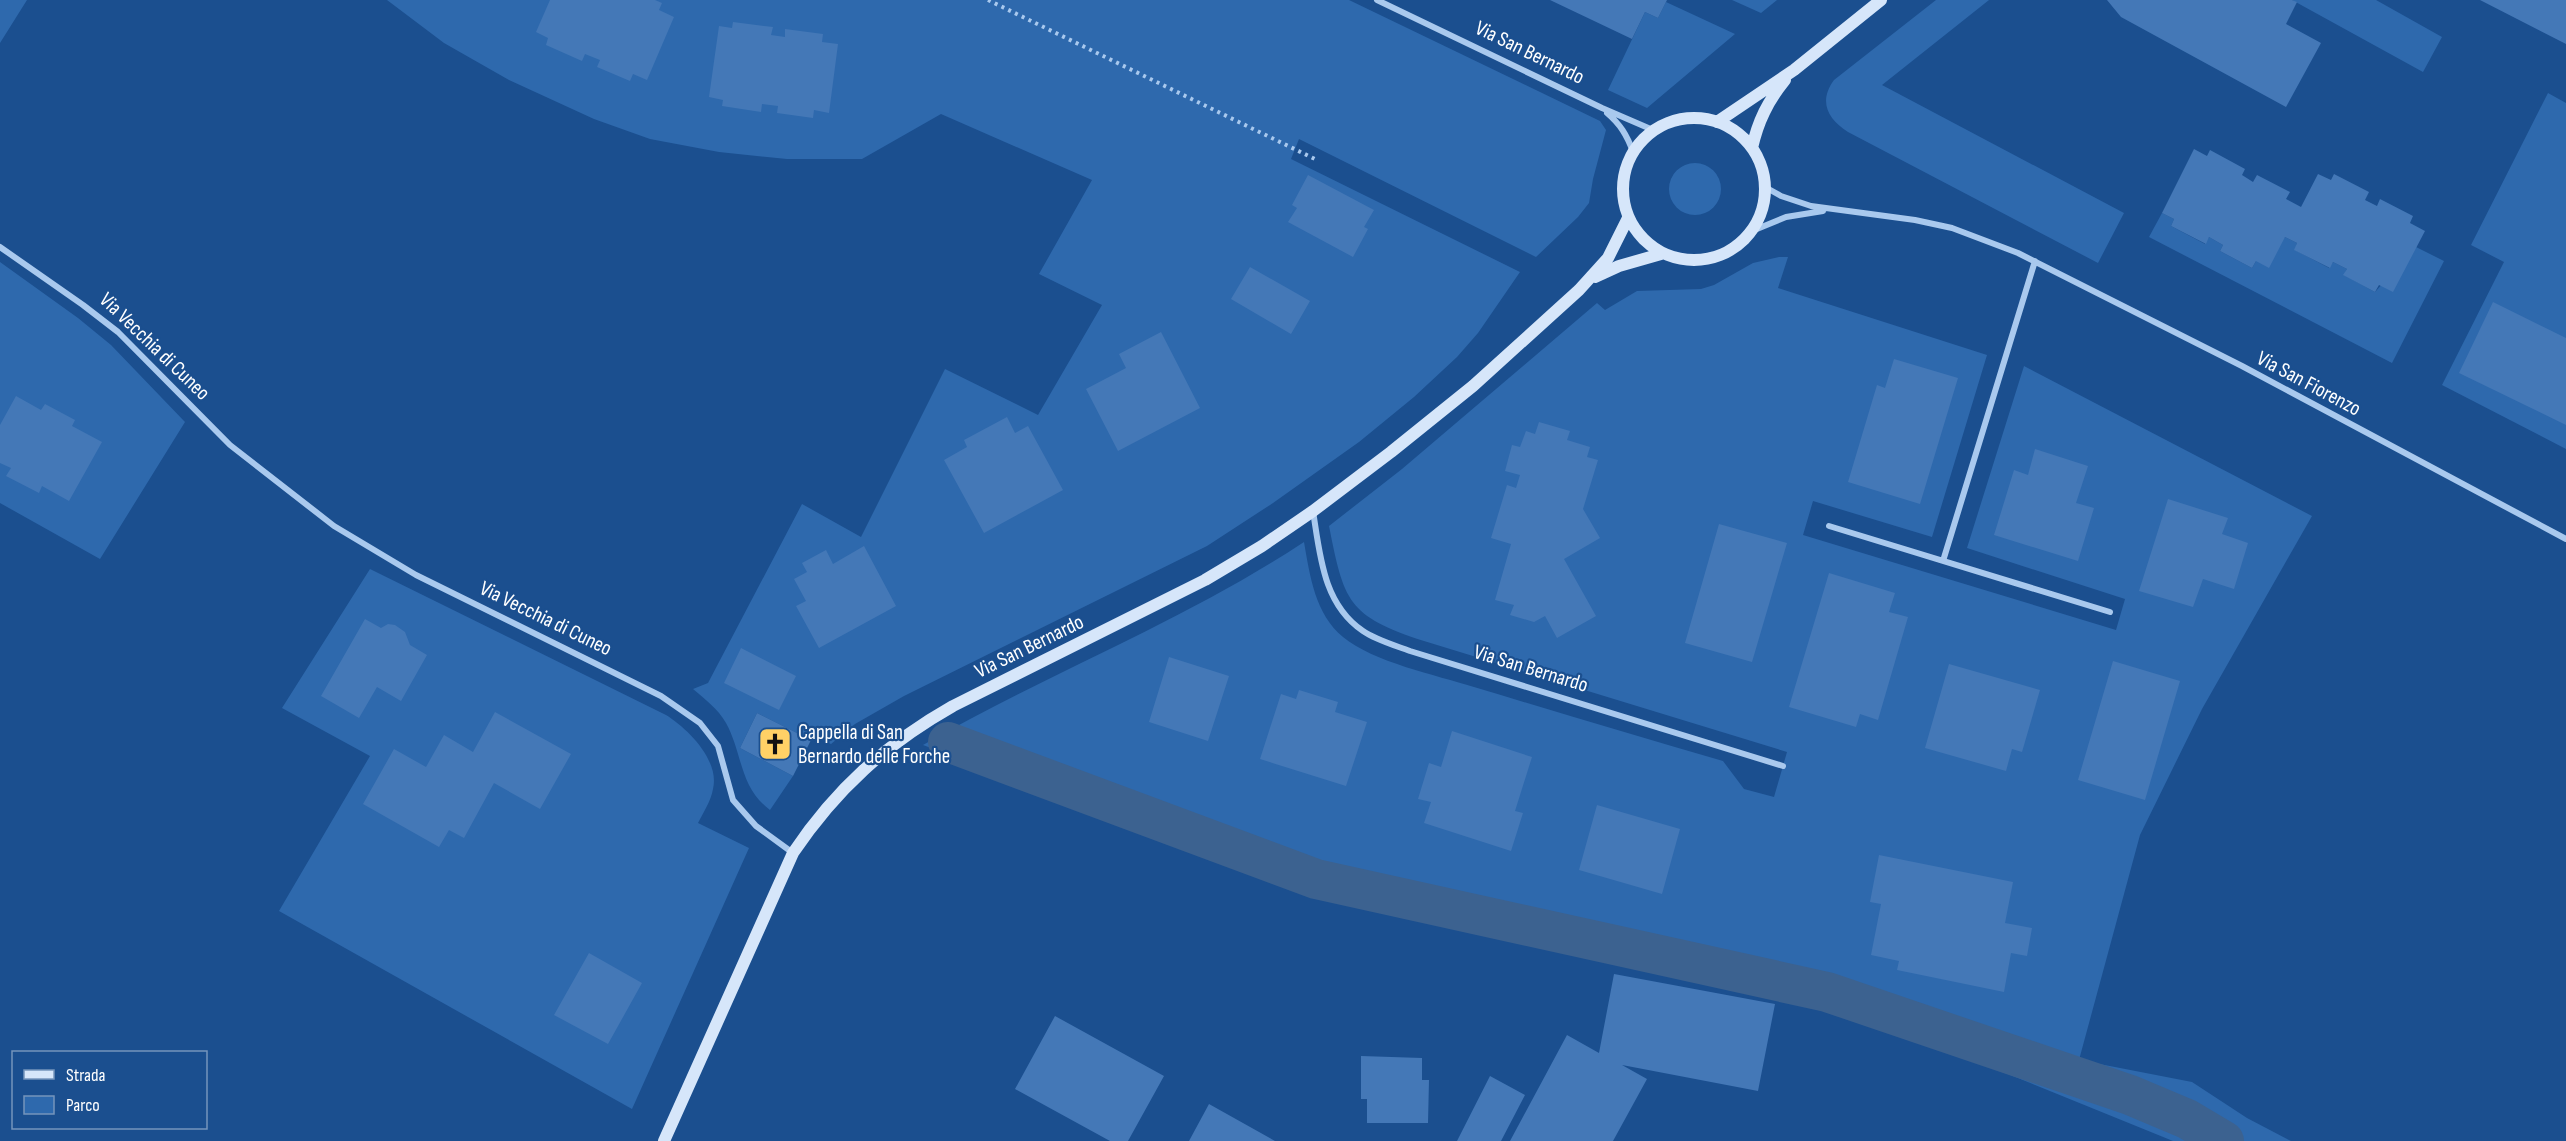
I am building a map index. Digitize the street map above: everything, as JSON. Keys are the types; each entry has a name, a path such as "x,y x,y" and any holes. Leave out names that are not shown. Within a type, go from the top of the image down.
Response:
{"street":[{"name":"Via San Bernardo","path":"1377,0 1602,108 1653,130"},
{"path":"1717,122 1794,70 1881,0"},
{"path":"1752,148 1764,109 1794,70"},
{"name":"Via San Bernardo","path":"1602,108 1620,124 1633,152"},
{"name":"Via San Bernardo","path":"1684,118 1717,122 1730,128 1752,148 1759,160 1765,187 1764,202 1752,231 1734,249 1711,259 1686,261 1661,254 1636,233 1628,218 1623,196 1624,173 1633,152 1653,130 1684,118"},
{"name":"Via San Fiorenzo","path":"1765,187 1796,202 1833,210 1945,226 1987,240 2035,261 2242,366 2566,538"},
{"name":"Via San Fiorenzo","path":"1752,231 1786,217 1833,210"},
{"name":"Via San Bernardo","path":"793,853 810,828 865,766 914,728 963,700 1235,563 1313,511 1391,452 1473,386 1592,279 1608,258 1628,218"},
{"name":"Via Vecchia di Cuneo","path":"0,247 118,332 230,445 334,526 416,575 662,696 700,723 718,746 733,800 756,826 793,853"},
{"name":"Via San Bernardo","path":"1592,279 1619,266 1661,254"},
{"path":"1943,561 2035,261"},
{"name":"Via San Bernardo","path":"1313,511 1326,581 1335,600 1349,620 1365,633 1410,651 1783,766"},
{"path":"1829,526 2110,612"},
{"path":"664,1141 793,853"}],"path":[{"path":"988,0 1317,160"}],"green space":[{"path":"0,0 27,0 0,43"},
{"path":"387,0 1349,0 1600,121 1606,130 1589,203 1578,217 1536,257 1299,139 1291,159 1520,272 1478,333 1457,357 1414,397 1359,442 1207,546 904,696 855,724 831,744 814,736 811,740 757,713 740,748 793,776 770,810 752,791 732,735 723,718 693,689 708,683 802,504 861,537 945,369 1038,415 1102,305 1039,274 1092,180 941,114 862,159 787,159 719,152 650,139 594,119 509,80 444,43"},
{"path":"1732,0 1777,0 1761,13"},
{"path":"1936,0 1989,0 1882,85 2124,213 2098,263 1848,132 1831,116 1826,103 1829,88 1834,80"},
{"path":"2292,0 2376,0 2442,37 2423,72"},
{"path":"1666,2 1735,34 1647,108 1608,90 1645,12 1658,18"},
{"path":"2548,93 2566,103 2566,449 2442,385 2504,262 2471,245"},
{"path":"1695,163 1705,165 1713,171 1719,179 1721,189 1719,199 1713,207 1705,213 1695,215 1685,213 1677,207 1671,199 1669,189 1671,179 1677,171 1685,165"},
{"path":"2162,213 2174,219 2171,226 2205,244 2209,237 2223,245 2220,251 2252,268 2256,261 2285,237 2297,243 2295,250 2329,268 2333,262 2347,269 2344,275 2375,292 2416,247 2444,261 2392,363 2149,237"},
{"path":"1788,257 1778,288 1987,355 1932,537 1813,501 1803,535 2116,630 2125,599 1967,548 2024,366 2312,516 2202,709 2140,835 2079,1060 2192,1082 2247,1118 2291,1141 2173,1141 2018,1078 1821,1003 1304,886 923,745 1018,694 1211,597 1304,542 1315,594 1320,606 1334,628 1356,646 1406,667 1723,761 1744,789 1774,797 1787,752 1424,641 1379,623 1353,602 1345,589 1329,526 1402,469 1597,303 1605,310 1637,291 1701,289 1714,285 1753,263"},
{"path":"0,262 78,318 111,345 185,422 100,559 0,503"},
{"path":"370,569 666,715 692,736 707,756 714,778 713,789 698,823 749,848 632,1109 279,911 370,756 282,708"}],"building":[{"path":"550,0 655,0 662,3 659,10 674,17 647,80 633,74 630,81 597,67 600,60 585,54 582,61 546,45 548,38 536,32"},
{"path":"1550,0 1667,0 1658,18 1645,12 1632,39"},
{"path":"2107,0 2292,0 2297,2 2286,24 2321,43 2286,107 2121,17"},
{"path":"2480,0 2566,0 2566,44"},
{"path":"733,22 773,27 771,35 785,37 785,29 823,34 822,42 838,44 829,113 814,110 813,118 777,113 778,106 762,104 761,112 722,106 723,100 709,97 719,26 732,28"},
{"path":"2194,149 2207,156 2210,150 2245,169 2242,175 2253,182 2257,175 2290,192 2286,199 2301,207 2318,174 2331,180 2334,174 2369,192 2365,200 2377,206 2380,199 2413,216 2410,223 2425,231 2393,292 2379,285 2375,292 2343,275 2347,269 2333,262 2330,268 2294,250 2297,243 2285,237 2269,268 2256,261 2252,268 2220,251 2223,245 2209,237 2206,244 2171,226 2174,219 2162,213"},
{"path":"1308,175 1374,210 1364,227 1368,229 1353,257 1288,222 1297,208 1292,205"},
{"path":"1250,267 1310,301 1291,334 1231,299"},
{"path":"2493,302 2566,338 2566,425 2459,373"},
{"path":"1161,332 1200,408 1118,451 1086,389 1126,368 1119,354"},
{"path":"1894,359 1958,378 1920,504 1848,482 1877,385 1885,388"},
{"path":"16,396 41,410 45,404 75,420 72,426 102,442 69,501 42,486 39,493 6,476 11,468 0,463 0,425"},
{"path":"1007,417 1015,433 1028,426 1063,490 984,533 944,460 967,447 964,440"},
{"path":"1539,422 1570,431 1567,440 1590,447 1587,457 1598,460 1583,509 1600,538 1564,559 1596,616 1557,638 1545,616 1534,622 1510,615 1514,605 1495,600 1511,544 1491,538 1507,485 1516,488 1520,475 1505,471 1512,445 1520,447 1526,431 1535,434"},
{"path":"2035,449 2088,466 2076,503 2094,508 2078,561 1994,535 2014,470 2028,475"},
{"path":"2168,499 2228,518 2222,534 2248,543 2234,589 2203,579 2193,607 2139,591"},
{"path":"1719,524 1787,543 1752,662 1685,643"},
{"path":"864,546 896,606 819,648 796,606 806,601 794,579 807,572 802,563 826,550 833,564"},
{"path":"1829,573 1895,593 1889,612 1908,617 1878,720 1860,714 1856,727 1789,707"},
{"path":"365,619 381,628 388,624 395,625 405,632 410,645 427,655 401,701 377,687 359,718 321,696"},
{"path":"741,648 796,676 779,710 724,683"},
{"path":"1169,657 1229,676 1208,741 1149,722"},
{"path":"2113,661 2180,681 2145,800 2078,780"},
{"path":"1949,664 2040,690 2022,752 2012,749 2006,771 1925,748"},
{"path":"1299,690 1338,702 1335,712 1367,722 1346,786 1260,759 1281,694 1296,699"},
{"path":"495,712 571,754 540,809 494,783 464,838 449,830 439,847 363,804 394,749 426,767 444,735 473,752"},
{"name":"Cappella di San Bernardo delle Forche","path":"757,713 811,740 793,776 740,748"},
{"path":"1452,731 1532,757 1515,811 1523,813 1511,851 1424,823 1431,802 1418,799 1429,763 1441,767"},
{"path":"1597,805 1680,829 1662,894 1579,870"},
{"path":"1879,855 2013,882 2005,923 2032,928 2027,956 2011,953 2004,992 1897,970 1899,961 1871,955 1881,904 1870,902"},
{"path":"589,953 642,983 608,1044 554,1015"},
{"path":"1614,974 1775,1004 1758,1091 1622,1065 1647,1079 1613,1141 1510,1141 1567,1035 1599,1053"},
{"path":"1055,1016 1164,1076 1128,1141 1110,1141 1015,1089"},
{"path":"1361,1056 1422,1058 1422,1080 1429,1080 1428,1123 1367,1123 1367,1099 1361,1099"},
{"path":"1490,1076 1525,1095 1501,1141 1457,1141"},
{"path":"1209,1104 1275,1141 1189,1141"}],"waterway":[{"path":"948,742 1316,879 1827,992 2130,1095 2187,1119 2224,1141"}],"place":[{"name":"Cappella di San Bernardo delle Forche","path":"775,744"}]}
